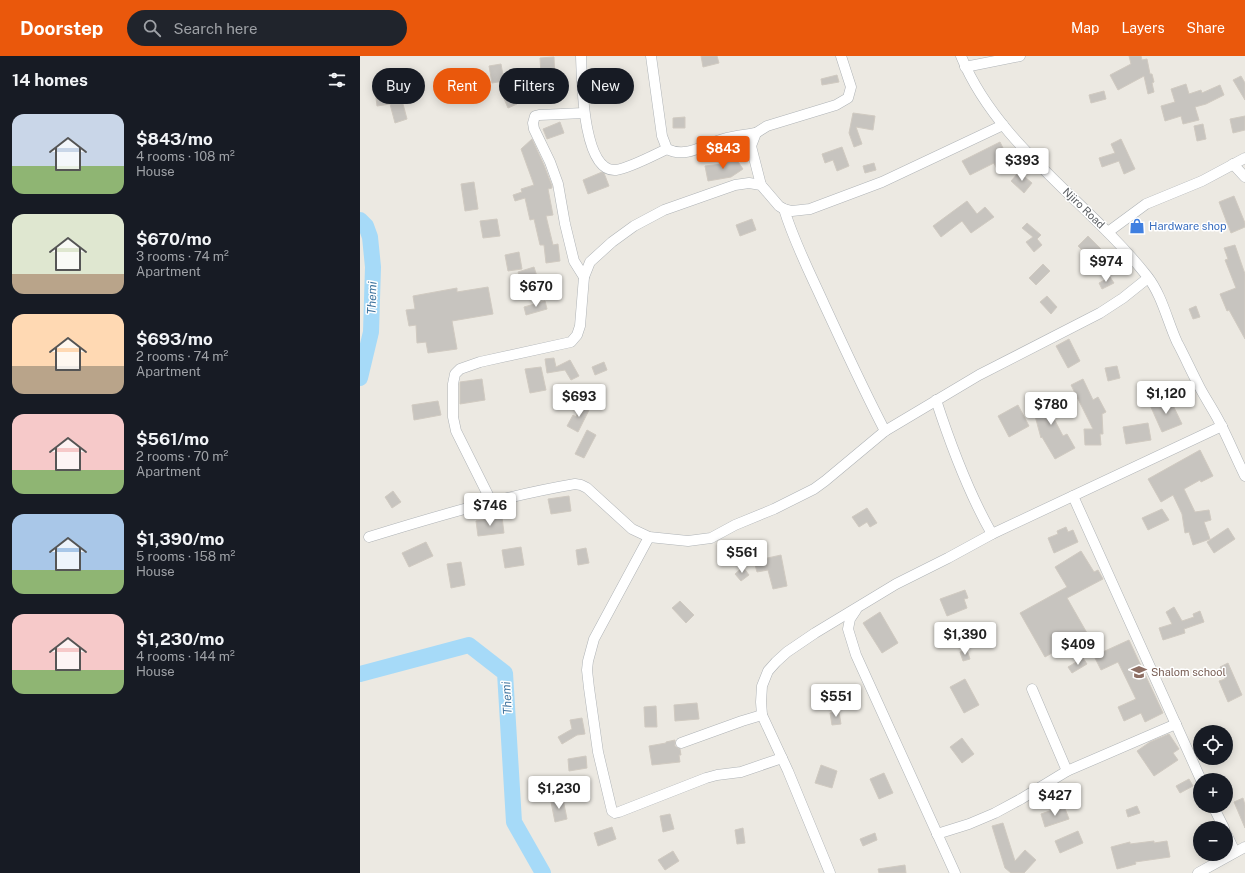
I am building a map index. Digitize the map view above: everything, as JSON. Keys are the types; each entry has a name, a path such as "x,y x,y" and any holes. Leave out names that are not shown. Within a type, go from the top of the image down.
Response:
{"street":[{"path":"581,56 584,113 587,129 600,164 608,169 616,170 634,164 667,149 679,153 688,152 722,139 756,133 767,126 836,105 848,98 851,88 841,56"},
{"path":"651,56 662,136 667,149"},
{"name":"Njiro Road","path":"961,56 981,96 1003,125 1108,232 1148,278 1156,291 1176,340 1199,387 1222,426 1245,476"},
{"path":"966,67 1020,56"},
{"path":"584,113 539,115 535,116 532,123 555,174 568,241 574,261 584,277"},
{"path":"756,133 751,146 761,184 779,206 788,211 797,211 829,203 882,182 1003,125"},
{"path":"1108,232 1146,204 1202,181 1245,158"},
{"path":"1232,164 1245,177"},
{"path":"492,501 456,431 452,403 455,374 460,369 480,362 571,342 580,326 584,277 590,262 612,242 634,226 664,210 735,185 749,182 761,184"},
{"path":"784,209 803,259 858,378 885,431"},
{"path":"369,537 436,516 492,501 570,485 581,485 587,488 632,529 650,537 688,541 711,538 735,525 796,499 825,481 885,431 979,374 1100,313 1123,298 1148,278"},
{"path":"936,400 960,467 978,509 992,534"},
{"path":"830,873 782,758 762,715 762,686 768,671 787,652 815,633 896,584 992,534 1222,426"},
{"path":"1072,496 1198,773"},
{"path":"650,537 594,638 588,661 588,688 598,752 612,811 615,813 620,812 706,778 741,772 782,758"},
{"path":"858,608 848,624 850,638 856,656 955,873"},
{"path":"1032,689 1067,771"},
{"path":"681,743 742,720 762,715"},
{"path":"937,834 969,824 995,813 1067,771 1176,724"},
{"path":"1198,873 1245,847"},
{"path":"1233,848 1235,852"}],"building":[{"path":"701,56 717,56 719,63 703,67"},
{"path":"1129,56 1141,56 1142,60 1147,59 1150,74 1152,74 1154,82 1152,83 1154,92 1148,94 1144,76 1118,90 1110,75 1131,64"},
{"path":"554,57 554,68 541,68 540,58"},
{"path":"501,64 502,68 499,68 499,82 492,83 491,68 489,66"},
{"path":"837,75 839,82 822,85 821,79"},
{"path":"1241,76 1245,83 1245,100 1233,80"},
{"path":"1186,84 1189,94 1201,90 1202,93 1220,85 1224,95 1206,104 1195,107 1199,120 1183,124 1181,116 1165,121 1161,106 1175,102 1171,89"},
{"path":"1104,91 1106,99 1091,103 1089,95"},
{"path":"377,104 390,104 377,106"},
{"path":"390,104 403,104 407,119 395,123"},
{"path":"506,104 517,104 508,108"},
{"path":"853,113 875,116 873,130 856,127 862,144 854,147 849,133"},
{"path":"1245,116 1245,130 1233,133 1230,119"},
{"path":"685,117 685,128 673,128 673,118"},
{"path":"560,122 564,133 547,139 543,129"},
{"path":"1203,124 1206,139 1197,141 1194,126"},
{"path":"532,139 552,186 552,188 548,189 553,215 546,216 553,245 558,244 560,261 546,263 544,245 540,245 534,219 530,220 525,198 515,201 513,195 522,192 521,189 534,185 521,149"},
{"path":"1121,139 1135,169 1124,174 1119,161 1102,167 1099,158 1115,153 1111,144"},
{"path":"1000,142 1011,164 998,171 994,163 970,175 962,161"},
{"path":"842,147 849,166 837,171 833,160 825,163 822,154"},
{"path":"734,156 743,169 731,177 708,181 705,166 722,164"},
{"path":"874,163 876,170 865,173 863,166"},
{"path":"602,172 604,173 609,186 588,194 583,180"},
{"path":"1019,172 1032,183 1024,193 1011,181"},
{"path":"474,182 478,209 465,211 461,184"},
{"path":"1234,196 1245,223 1245,227 1231,233 1219,202"},
{"path":"967,201 977,214 985,207 994,217 971,233 962,221 941,237 933,226"},
{"path":"497,219 500,236 483,238 480,221"},
{"path":"752,219 756,230 740,236 736,225"},
{"path":"1027,223 1041,235 1037,239 1042,245 1034,252 1026,242 1033,237 1022,228"},
{"path":"1088,236 1109,257 1099,267 1078,246"},
{"path":"1235,245 1245,274 1245,339 1229,310 1227,311 1220,294 1236,288 1225,260 1228,259 1224,248"},
{"path":"519,252 522,269 508,271 505,255"},
{"path":"1043,264 1050,271 1036,285 1029,278"},
{"path":"534,267 540,286 524,291 518,272"},
{"path":"1110,277 1114,283 1102,289 1099,283"},
{"path":"488,287 493,314 452,321 457,349 428,353 426,342 417,343 416,325 409,326 406,310 415,309 413,296 457,288 457,292"},
{"path":"1047,296 1057,307 1051,314 1040,302"},
{"path":"545,301 547,309 526,315 524,307"},
{"path":"1196,306 1200,317 1193,319 1189,309"},
{"path":"1069,339 1080,361 1068,368 1056,346"},
{"path":"554,358 556,367 570,360 579,376 571,380 565,370 547,373 545,359"},
{"path":"604,362 607,370 595,375 592,367"},
{"path":"1117,366 1120,378 1108,381 1105,368"},
{"path":"541,367 546,390 530,393 525,369"},
{"path":"482,379 485,400 460,404 460,382"},
{"path":"1083,379 1093,400 1098,397 1106,412 1102,414 1103,434 1100,434 1101,445 1085,445 1084,429 1093,429 1071,385"},
{"path":"1057,394 1062,410 1051,413 1063,436 1067,434 1075,448 1055,459 1042,437 1041,438 1031,401"},
{"path":"1169,397 1182,424 1162,432 1150,405"},
{"path":"438,401 441,415 414,420 412,405"},
{"path":"583,402 591,406 578,432 567,426 573,415 576,417"},
{"path":"1018,405 1029,426 1009,437 998,416"},
{"path":"1148,423 1151,440 1126,444 1123,427"},
{"path":"587,430 596,435 584,458 575,454"},
{"path":"1200,450 1213,476 1201,482 1200,480 1184,489 1195,512 1209,510 1211,520 1204,522 1210,539 1193,545 1189,532 1185,533 1182,514 1173,495 1161,502 1148,479"},
{"path":"393,491 401,502 392,508 385,497"},
{"path":"569,496 571,511 551,514 548,499"},
{"path":"867,508 877,523 870,527 867,522 859,527 852,517"},
{"path":"1162,509 1169,520 1148,530 1142,518"},
{"path":"502,517 504,533 478,536 476,521"},
{"path":"1066,527 1068,532 1073,530 1078,542 1054,553 1048,538 1058,534 1057,531"},
{"path":"1228,528 1235,539 1214,553 1207,542"},
{"path":"426,542 433,556 409,567 402,553"},
{"path":"521,547 524,565 505,568 502,550"},
{"path":"586,548 589,563 578,565 576,550"},
{"path":"1081,551 1094,572 1098,570 1103,579 1067,598 1087,633 1045,657 1020,613 1067,587 1055,567"},
{"path":"781,555 787,586 773,589 768,570 757,572 754,561"},
{"path":"461,562 465,585 451,588 447,564"},
{"path":"743,567 749,575 741,581 735,574"},
{"path":"965,590 968,598 964,599 967,608 947,616 940,599"},
{"path":"680,601 694,615 686,623 672,608"},
{"path":"1174,607 1182,621 1194,617 1193,614 1200,611 1204,622 1184,629 1185,633 1163,640 1159,628 1172,624 1166,612"},
{"path":"880,612 898,643 882,653 863,623"},
{"path":"1129,640 1163,713 1145,722 1141,713 1124,721 1118,707 1136,699 1118,662 1101,670 1094,656"},
{"path":"967,650 970,659 963,661 960,652"},
{"path":"1083,658 1087,664 1072,673 1068,667"},
{"path":"1228,663 1242,695 1228,702 1219,681 1225,679 1220,667"},
{"path":"965,679 979,705 964,713 950,687"},
{"path":"697,703 699,719 675,721 674,705"},
{"path":"656,706 657,727 645,727 644,707"},
{"path":"839,712 841,724 832,725 830,713"},
{"path":"582,718 585,734 577,735 562,744 558,737 572,729 570,720"},
{"path":"1169,734 1179,749 1173,753 1178,760 1154,776 1137,751 1150,742"},
{"path":"962,738 974,754 962,763 950,747"},
{"path":"675,740 675,746 680,749 680,762 652,765 649,746"},
{"path":"586,756 587,768 569,771 568,759"},
{"path":"821,765 837,771 832,788 815,783"},
{"path":"884,773 893,793 879,799 870,779"},
{"path":"1189,779 1193,786 1180,793 1176,786"},
{"path":"1243,798 1245,805 1245,828 1234,802"},
{"path":"563,799 567,819 555,822 551,802"},
{"path":"1064,806 1069,819 1045,827 1041,814"},
{"path":"1137,806 1140,813 1128,817 1126,810"},
{"path":"670,814 674,829 663,832 660,816"},
{"path":"1003,823 1015,861 1025,850 1036,860 1024,873 1011,873 1005,868 992,826"},
{"path":"612,827 616,839 598,846 594,833"},
{"path":"743,828 745,843 737,844 735,830"},
{"path":"1078,831 1083,843 1060,853 1055,841"},
{"path":"875,833 877,840 863,846 860,839"},
{"path":"1154,841 1154,843 1167,841 1170,857 1135,862 1136,864 1117,869 1111,847 1130,842 1130,844"},
{"path":"673,851 679,861 665,870 658,860"},
{"path":"905,865 906,873 879,873 878,869"}],"waterway":[{"name":"Themi","path":"360,220 366,226 370,237 373,267 371,332 360,378"},
{"name":"Themi","path":"360,674 469,645 505,673 514,822 543,873"}],"place":[{"name":"Hardware shop","path":"1137,226"},
{"name":"Shalom school","path":"1139,672"}]}
